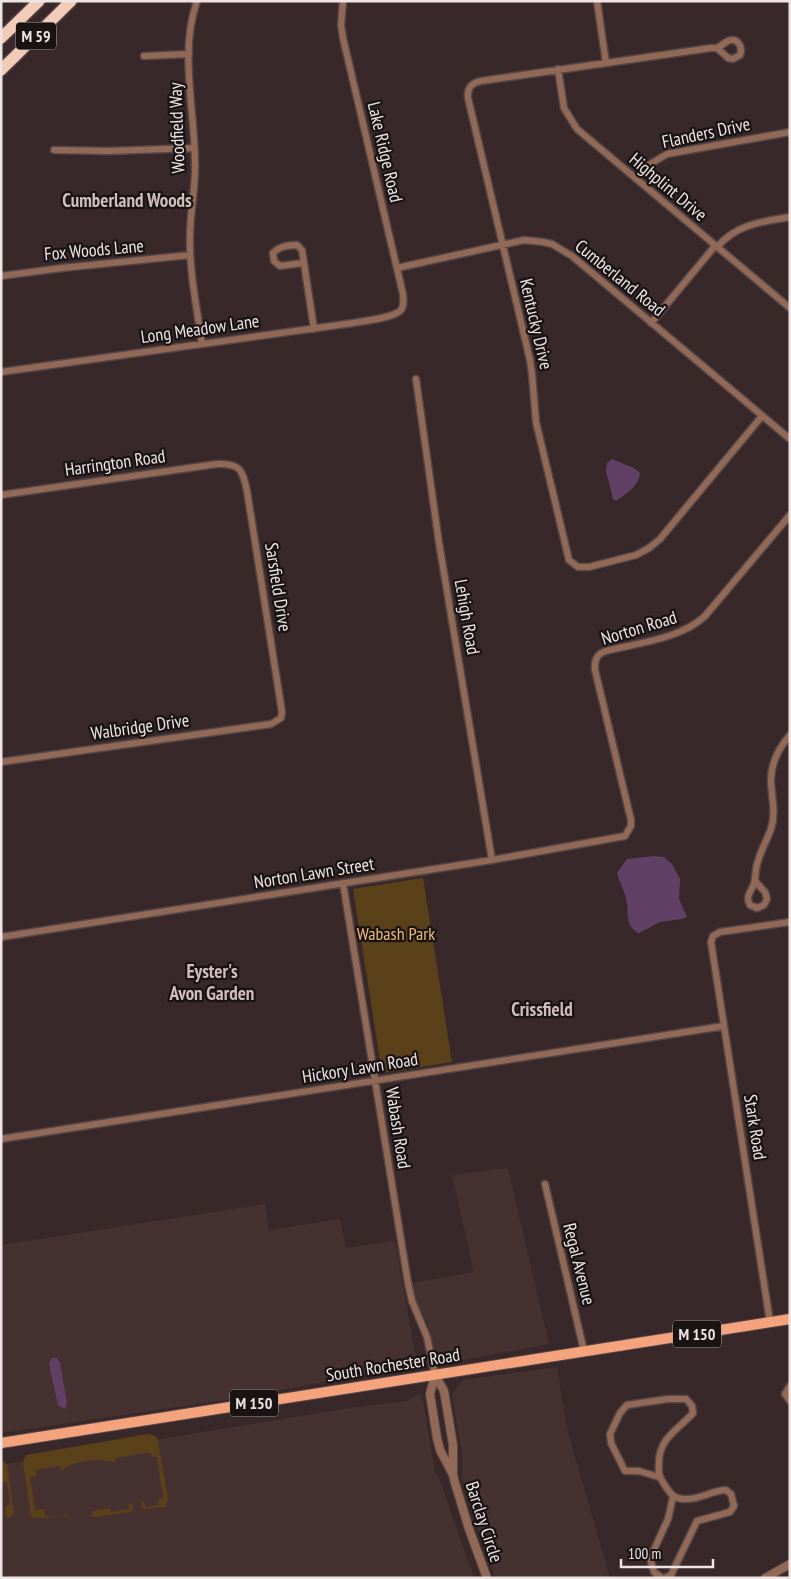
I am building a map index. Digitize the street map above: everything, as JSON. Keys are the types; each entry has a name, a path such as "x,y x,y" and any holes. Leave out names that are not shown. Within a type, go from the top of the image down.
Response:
{"highway":[{"name":"M 59","path":"1,38 39,1"},
{"name":"M 59","path":"1,70 71,1"}],"main road":[{"name":"South Rochester Road","path":"1,1443 790,1319"}],"street":[{"name":"Woodfield Way","path":"197,1 190,28 188,54 195,178 190,222 190,255 202,344"},
{"name":"Lake Ridge Road","path":"343,1 342,38 397,268 404,301 401,309"},
{"path":"598,1 606,63"},
{"name":"Kentucky Drive","path":"717,48 481,81 472,84 468,90 468,98 532,374 536,422 570,560 576,565 589,567 630,557 655,544 762,416"},
{"path":"144,56 188,54"},
{"name":"Highplint Drive","path":"558,70 562,102 572,123 582,134 790,308"},
{"name":"Flanders Drive","path":"636,179 648,166 666,154 790,132"},
{"path":"54,150 109,151 194,148"},
{"path":"651,322 716,246 728,236 742,228 757,223 790,217"},
{"name":"Cumberland Road","path":"397,268 524,240 534,240 558,247 572,256 790,439"},
{"path":"303,263 280,266 274,261 274,253 280,248 297,246 302,250 314,329"},
{"name":"Fox Woods Lane","path":"1,276 190,255"},
{"name":"Long Meadow Lane","path":"1,372 367,321 396,314 401,309"},
{"name":"Lehigh Road","path":"416,379 439,543 492,860"},
{"name":"Harrington Road","path":"1,494 217,464 232,464"},
{"name":"Sarsfield Drive","path":"232,464 241,470 247,491 282,708 281,718"},
{"name":"Norton Road","path":"629,833 631,820 594,670 596,658 606,650 678,633 693,626 705,616 790,515"},
{"name":"Walbridge Drive","path":"1,762 267,725 281,718"},
{"path":"755,881 757,862 772,825 771,778 773,763 781,746 790,735"},
{"name":"Norton Lawn Street","path":"1,936 492,860 621,838 629,833"},
{"name":"Wabash Road","path":"344,883 408,1283 412,1301 427,1337 435,1375"},
{"name":"Stark Road","path":"770,1322 711,942 713,936 720,932 790,922"},
{"name":"Hickory Lawn Road","path":"1,1139 724,1026"},
{"name":"Regal Avenue","path":"545,1184 584,1351"},
{"name":"Barclay Circle","path":"435,1375 444,1391 452,1445 453,1475"},
{"name":"Barclay Circle","path":"435,1375 430,1394 440,1450 453,1475 462,1508 487,1578"},
{"path":"790,1386 785,1391 785,1394 790,1401"},
{"path":"659,1476 639,1471 625,1471 611,1442 610,1434 612,1428 627,1405 668,1399 686,1399 692,1406 693,1412 672,1433 664,1443 660,1453 659,1476 673,1497 670,1514 651,1558 654,1572 666,1578 670,1575 697,1520 730,1512 734,1506 731,1494 726,1490 692,1500 673,1497"},
{"path":"765,1578 790,1564"}],"shaded area":[{"path":"612,459 634,468 640,473 635,486 616,501 613,499 606,471 607,463"},
{"path":"654,856 664,857 672,864 680,879 679,899 687,917 660,922 639,933 629,923 627,904 617,873 627,859"},
{"path":"508,1168 549,1344 448,1363 441,1358 433,1345 427,1322 416,1303 412,1283 474,1272 452,1175"},
{"path":"265,1204 269,1230 340,1219 346,1248 395,1241 417,1365 239,1398 1,1433 1,1245"},
{"path":"52,1358 57,1358 60,1363 67,1403 65,1409 58,1405 49,1364"},
{"path":"557,1367 567,1429 610,1578 495,1578 467,1498 462,1478 462,1453 452,1394 463,1380"},
{"path":"420,1395 423,1401 435,1472 440,1480 474,1578 1,1578 1,1465 350,1408 407,1401"}],"green space":[{"name":"Wabash Park","path":"423,878 452,1062 382,1073 353,889"},
{"path":"148,1434 156,1436 158,1441 168,1499 165,1507 144,1509 141,1506 142,1501 145,1507 159,1505 158,1500 163,1498 157,1457 152,1457 150,1452 116,1458 115,1463 105,1460 94,1460 76,1463 61,1471 60,1466 36,1470 36,1476 30,1477 35,1510 44,1509 45,1516 64,1517 66,1510 67,1517 34,1518 31,1516 23,1462 26,1455"},
{"path":"1,1459 7,1465 14,1514 10,1518 7,1518 5,1507 10,1504 7,1482 1,1483"},
{"path":"131,1503 134,1508 131,1512 91,1516 93,1511 110,1508 111,1512 129,1509 129,1504"}],"district":[{"name":"Cumberland Woods","path":"127,200"},
{"name":"Eyster's Avon Garden","path":"212,982"},
{"name":"Crissfield","path":"542,1009"}]}
